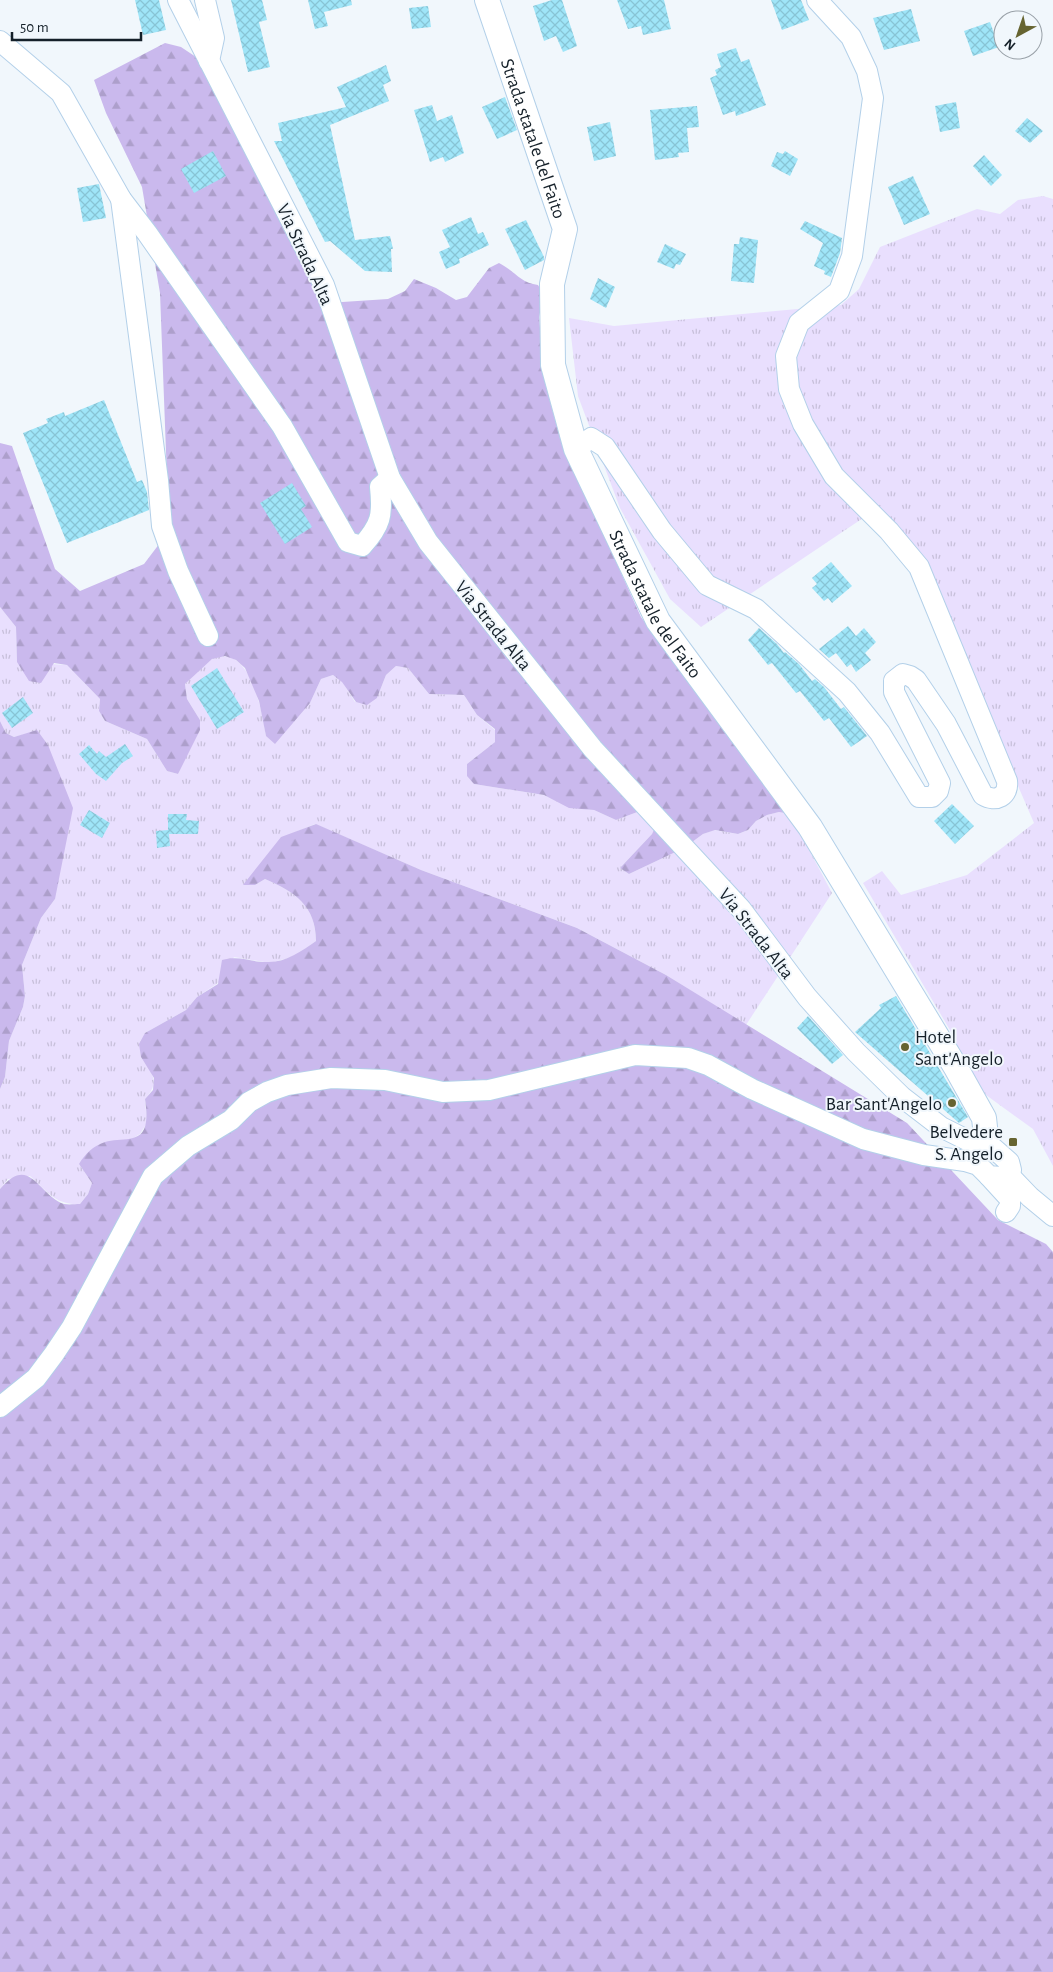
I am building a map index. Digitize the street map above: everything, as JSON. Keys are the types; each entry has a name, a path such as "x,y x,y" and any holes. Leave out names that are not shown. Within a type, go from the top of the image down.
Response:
{"street":[{"name":"Via Strada Alta","path":"178,0 324,285 390,478 428,542 581,733 741,909 807,997 856,1052 902,1096 941,1127 973,1142 992,1147 1006,1159 1011,1170 998,1175"},
{"path":"205,0 214,38 209,61"},
{"name":"Strada statale del Faito","path":"487,0 565,229 552,284 553,365 576,449 658,621 810,827 955,1066 984,1118 986,1136 973,1142"},
{"path":"576,449 591,438 604,447 662,531 707,585 756,610 847,692 880,733 919,797 932,797 938,791 940,782 894,692 894,680 903,674 916,680 946,724 983,795 992,799 1001,797 1004,794 1008,785 1007,781 919,567 889,531 834,476 803,424 789,388 786,356 799,323 838,291 852,256 873,98 867,71 851,36 817,0"},
{"path":"0,41 60,93 121,199 147,233 282,426 348,542 362,546 375,531 382,508 380,487 390,478"},
{"path":"121,199 158,480 162,526 178,571 208,636"},
{"path":"0,1406 36,1378 72,1327 153,1176 188,1146 231,1120 249,1102 287,1084 331,1078 385,1080 443,1092 489,1090 635,1055 688,1058 708,1065 752,1089 862,1139 924,1155 965,1161 978,1165 998,1175 1053,1216"},
{"path":"998,1175 1010,1199 1010,1206 1006,1212"}],"green space":[{"path":"165,43 181,47 196,57 296,246 318,296 327,303 388,299 405,291 414,279 436,288 456,300 467,297 489,268 499,263 527,282 538,285 544,295 539,317 545,383 560,438 641,617 790,814 779,812 767,815 756,821 748,830 738,834 715,830 703,834 684,848 629,874 620,868 652,834 657,823 640,811 616,820 594,810 569,808 544,795 474,784 467,776 467,764 495,742 495,729 477,715 464,695 429,694 408,668 396,666 386,675 377,698 367,705 356,702 342,682 333,675 321,679 310,703 275,744 266,736 259,701 245,668 236,660 225,656 212,659 185,684 187,699 200,720 200,730 178,774 167,771 147,739 105,721 99,711 100,699 67,665 54,663 41,683 29,681 17,662 16,627 0,607 0,443 12,446 55,569 80,591 144,564 169,531 160,293 142,187 106,113 94,80"},
{"path":"1043,196 1053,199 1053,1166 1033,1129 975,1087 950,1030 863,883 882,871 901,895 967,875 1034,823 1009,765 878,508 701,627 670,599 620,508 578,396 569,318 614,326 841,305 859,289 880,247 977,209 1000,214 1018,200"},
{"path":"0,607 16,627 17,662 67,665 100,699 99,711 105,721 147,739 167,771 178,774 200,720 187,699 185,684 214,658 227,657 237,661 246,671 258,697 266,736 310,703 321,679 333,675 342,681 355,702 377,698 386,675 396,666 408,668 429,694 464,695 477,715 495,730 495,742 467,764 474,784 544,795 569,807 594,810 616,820 640,811 657,823 652,834 620,868 629,874 684,848 703,834 714,830 738,834 748,830 756,821 767,815 779,812 790,814 832,893 746,1025 666,975 577,928 421,870 315,824 281,838 255,885 265,879 286,889 302,902 312,918 316,941 295,956 270,963 234,957 218,983 197,997 186,1010 145,1033 141,1057 154,1082 150,1093 145,1099 147,1123 140,1134 130,1140 106,1142 79,1164 92,1183 88,1194 80,1204 71,1204 58,1200 30,1176 8,1179 0,1189 0,1089 5,1077 9,1041 23,1007 25,996 22,965 41,918 55,899 48,745 37,731 14,737 6,733 0,721"},
{"path":"0,721 6,733 14,737 37,730 48,745 73,808 55,899 41,918 22,965 25,996 23,1007 9,1041 5,1077 0,1089"},
{"path":"316,824 421,870 577,928 666,975 907,1123 998,1220 1046,1244 1053,1252 1053,1972 0,1972 0,1189 10,1179 19,1175 27,1176 64,1204 80,1204 88,1194 92,1183 79,1164 84,1157 93,1148 105,1142 136,1137 144,1129 146,1122 145,1099 153,1090 154,1078 141,1057 139,1044 145,1033 186,1010 197,997 218,984 222,960 235,958 275,962 294,955 316,941 315,929 308,909 294,895 265,879 255,885 243,885 281,837"}],"building":[{"path":"135,0 159,0 166,30 143,35"},
{"path":"231,0 262,0 267,20 259,22 270,67 248,72"},
{"path":"308,0 351,0 352,5 324,12 328,26 315,29"},
{"path":"552,0 562,0 577,46 563,52 556,36 544,41 533,6"},
{"path":"617,0 664,0 671,29 643,35 641,26 628,29"},
{"path":"771,0 801,0 809,20 782,30"},
{"path":"428,6 431,27 412,29 409,8"},
{"path":"911,9 920,41 884,50 873,18"},
{"path":"990,22 993,30 993,49 973,56 964,31"},
{"path":"736,48 741,62 749,59 766,105 736,116 735,111 723,115 710,78 717,75 715,70 721,67 717,54"},
{"path":"386,65 391,81 383,85 389,101 330,125 355,240 390,236 393,249 391,249 392,272 365,271 330,241 325,242 274,141 282,141 278,123 346,107 337,87"},
{"path":"505,97 517,130 497,139 482,107"},
{"path":"956,102 960,128 940,132 935,106"},
{"path":"432,105 437,121 452,115 464,153 445,162 443,157 430,162 414,110"},
{"path":"697,106 699,127 687,128 689,152 678,153 679,157 655,160 650,110"},
{"path":"1027,118 1043,131 1030,143 1015,131"},
{"path":"610,122 616,156 594,161 587,127"},
{"path":"213,151 226,176 194,193 181,169"},
{"path":"785,151 798,159 790,176 771,166 777,152 783,154"},
{"path":"984,155 1002,175 991,186 973,166"},
{"path":"913,176 930,214 904,225 888,187"},
{"path":"99,184 106,218 83,222 77,188"},
{"path":"471,217 478,234 483,232 489,245 459,259 460,263 446,269 439,252 450,247 442,230"},
{"path":"526,220 544,260 525,270 505,229"},
{"path":"805,221 842,238 840,253 831,277 824,274 825,271 814,266 823,243 800,229"},
{"path":"740,237 758,240 754,283 731,281 734,244 739,244"},
{"path":"665,244 686,254 680,265 676,264 674,269 657,262"},
{"path":"598,278 615,287 606,308 590,299"},
{"path":"104,400 137,482 142,480 147,492 149,510 67,543 23,433 48,423 46,419 64,412 65,416"},
{"path":"292,483 306,506 301,509 312,527 285,544 260,503"},
{"path":"831,562 852,586 832,603 828,598 824,601 812,588 817,584 812,578"},
{"path":"848,626 856,636 864,628 876,642 865,653 871,660 856,672 851,664 847,667 836,653 829,658 819,649"},
{"path":"759,628 784,653 799,664 812,681 815,679 824,687 841,709 844,707 867,736 851,747 829,718 824,721 800,691 796,693 772,663 768,665 748,640"},
{"path":"217,668 244,712 217,729 191,686"},
{"path":"23,697 33,713 12,728 2,713"},
{"path":"125,744 133,756 122,763 106,781 96,774 79,754 89,745 97,754 99,751 106,757"},
{"path":"952,804 974,826 955,844 934,821"},
{"path":"89,810 110,823 102,838 80,825"},
{"path":"168,814 187,814 186,820 199,821 198,834 169,834 170,846 157,848 156,831 168,830"},
{"name":"Hotel Sant'Angelo","path":"896,996 968,1117 959,1123 855,1032 881,1008 879,1005"},
{"path":"808,1016 843,1055 832,1064 797,1028"}],"place":[{"name":"Hotel Sant'Angelo","path":"905,1047"},
{"name":"Bar Sant'Angelo","path":"952,1103"},
{"name":"Belvedere S. Angelo","path":"1013,1142"}]}
